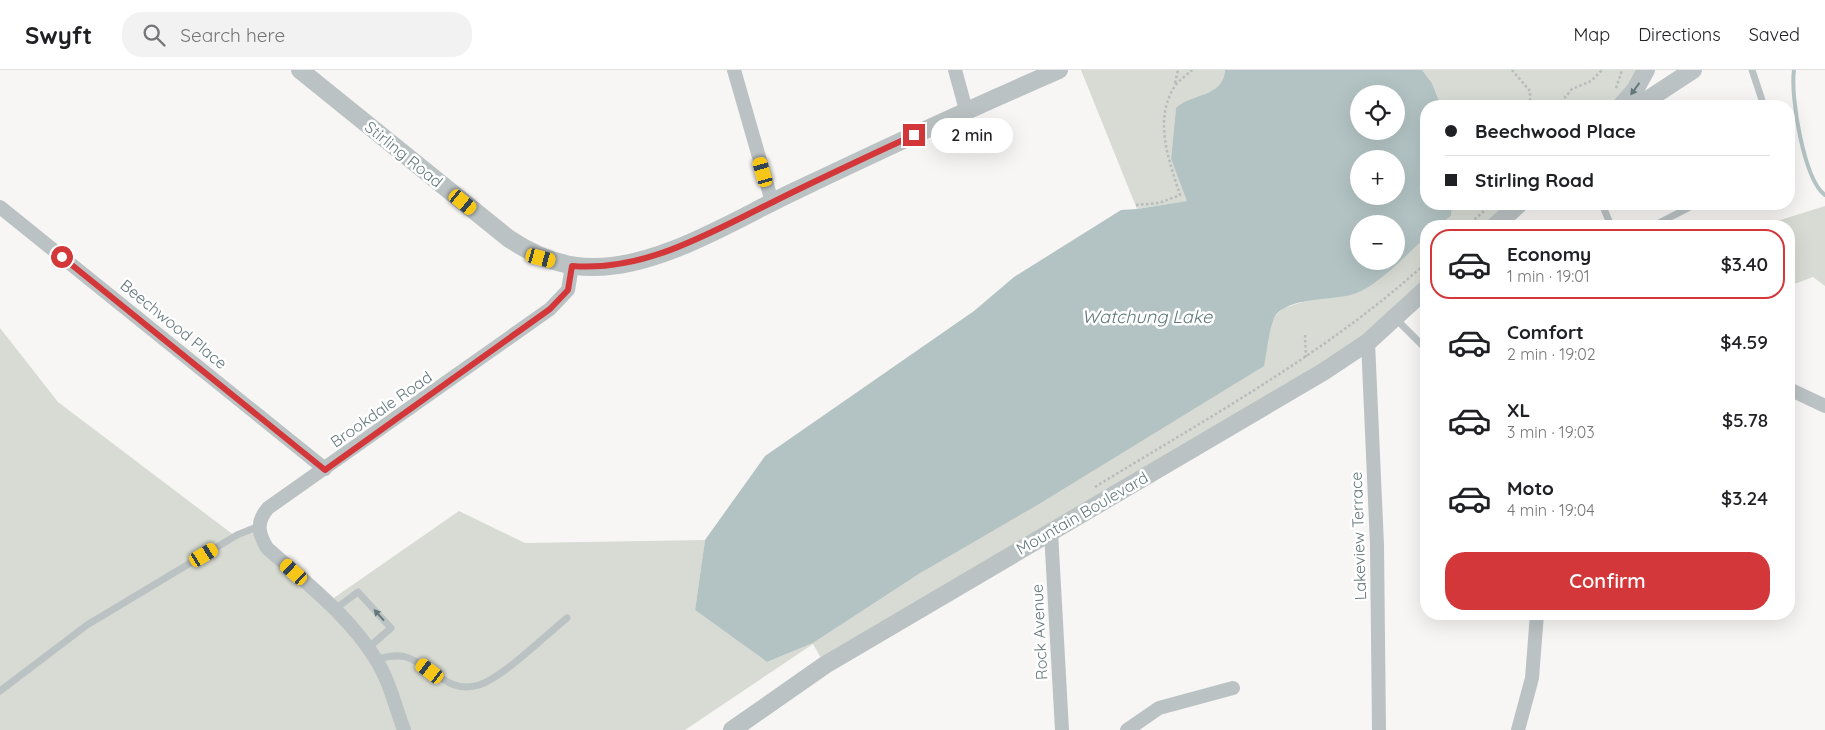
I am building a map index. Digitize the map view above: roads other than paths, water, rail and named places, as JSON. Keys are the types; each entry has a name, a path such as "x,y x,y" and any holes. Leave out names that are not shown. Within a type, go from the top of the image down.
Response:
{"street":[{"name":"Stirling Road","path":"300,70 508,238 541,258 572,266 593,268 641,260 700,238 966,110 1059,70"},
{"path":"734,70 772,202"},
{"path":"955,70 966,110"},
{"path":"1627,100 1636,90 1646,70"},
{"path":"1647,100 1693,70"},
{"name":"Beechwood Place","path":"0,207 325,470"},
{"path":"1502,220 1512,210"},
{"name":"Brookdale Road","path":"259,526 261,516 268,508 325,470 550,309 568,290 572,266"},
{"name":"Mountain Boulevard","path":"732,730 825,665 1323,372 1368,342 1420,294"},
{"name":"Lakeview Terrace","path":"1368,342 1377,545 1379,730"},
{"path":"1795,392 1825,406"},
{"path":"259,526 260,536 267,548 335,609 368,648 376,660 404,730"},
{"name":"Rock Avenue","path":"1051,532 1062,730"},
{"path":"1518,730 1532,678 1537,620"},
{"path":"1128,730 1159,708 1233,688"}],"lane":[{"path":"1752,70 1762,100"},
{"path":"1665,220 1684,210"},
{"path":"1394,318 1420,343"},
{"path":"0,691 87,625 237,535 259,526"},
{"path":"335,609 358,592 391,628 368,648"},
{"path":"376,660 388,656 405,656 416,661 453,686 471,687 497,675 567,618"}],"water":[{"name":"Watchung Lake","path":"1225,70 1422,70 1432,83 1439,100 1420,100 1420,210 1452,210 1451,216 1446,220 1420,220 1420,243 1405,257 1405,215 1350,215 1350,270 1391,270 1373,284 1354,294 1297,303 1286,307 1278,313 1271,326 1264,366 1039,504 922,572 813,643 767,662 695,610 705,540 765,456 974,311 1014,277 1121,210 1187,201 1171,159 1176,108 1182,103 1219,86"}],"waterway":[{"path":"1794,70 1794,100"},
{"path":"1795,104 1805,156 1817,186 1825,195"}]}
